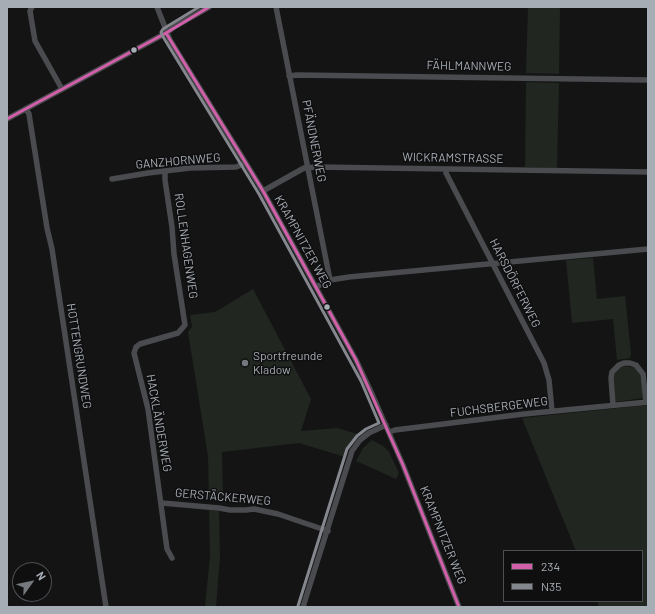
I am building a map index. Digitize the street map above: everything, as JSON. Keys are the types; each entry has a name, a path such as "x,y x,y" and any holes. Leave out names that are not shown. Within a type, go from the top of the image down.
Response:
{"street":[{"path":"32,7 30,11 35,41 62,89"},
{"name":"KRAMPNITZER WEG","path":"157,7 166,33 263,191 356,360 389,432 459,607"},
{"path":"7,119 166,33 209,7"},
{"name":"PFÄNDNERWEG","path":"276,7 330,280"},
{"name":"FÄHLMANNWEG","path":"289,76 297,74 648,80"},
{"name":"HOTTENGRUNDWEG","path":"26,109 29,114 47,228 52,249 106,607"},
{"name":"GANZHORNWEG","path":"112,179 190,168 236,167 246,163"},
{"name":"WICKRAMSTRASSE","path":"263,191 292,174 308,168 648,172"},
{"name":"HARSDÖRFERWEG","path":"446,169 446,173 544,363 549,380 552,411"},
{"name":"ROLLENHAGENWEG","path":"165,171 174,254 185,325"},
{"path":"316,287 330,280 648,249"},
{"name":"HACKLÄNDERWEG","path":"172,558 167,549 162,503 148,410 136,361 135,350 140,344 178,333 185,325"},
{"name":"FUCHSBERGEWEG","path":"389,432 402,429 552,411 647,402 643,374 636,365 624,363 619,365 612,372 613,405"},
{"path":"303,607 352,451 360,440 369,433 386,425"},
{"name":"GERSTÄCKERWEG","path":"162,503 230,510 254,509 278,514 328,530"}],"shaded area":[{"path":"528,7 560,7 559,74 526,73"},
{"path":"526,82 559,83 557,168 525,167"},
{"path":"593,258 597,299 625,296 631,353 630,358 617,360 613,319 572,323 566,260"},
{"name":"Sportfreunde Kladow","path":"253,289 311,399 301,431 337,428 358,434 356,440 350,446 345,457 299,443 222,452 223,501 209,500 208,456 188,332 192,327 190,315 215,312"},
{"path":"619,367 634,367 638,371 640,375 643,398 615,402 612,376"},
{"path":"648,405 648,607 599,607 597,602 643,602 643,550 576,550 522,418"},
{"path":"372,440 383,446 389,452 399,473 396,479 356,461 363,448"},
{"path":"209,510 219,511 220,557 216,607 205,607 210,556"}],"transit line":[{"name":"N35","path":"199,7 163,29 161,32 162,35 259,194 361,381 379,423 366,429 357,436 347,449 298,606"},
{"name":"234","path":"7,119 166,33 209,7"},
{"name":"234","path":"166,33 263,191 356,360 403,465 459,607"}],"place":[{"name":"Sportfreunde Kladow","path":"245,363"}]}
